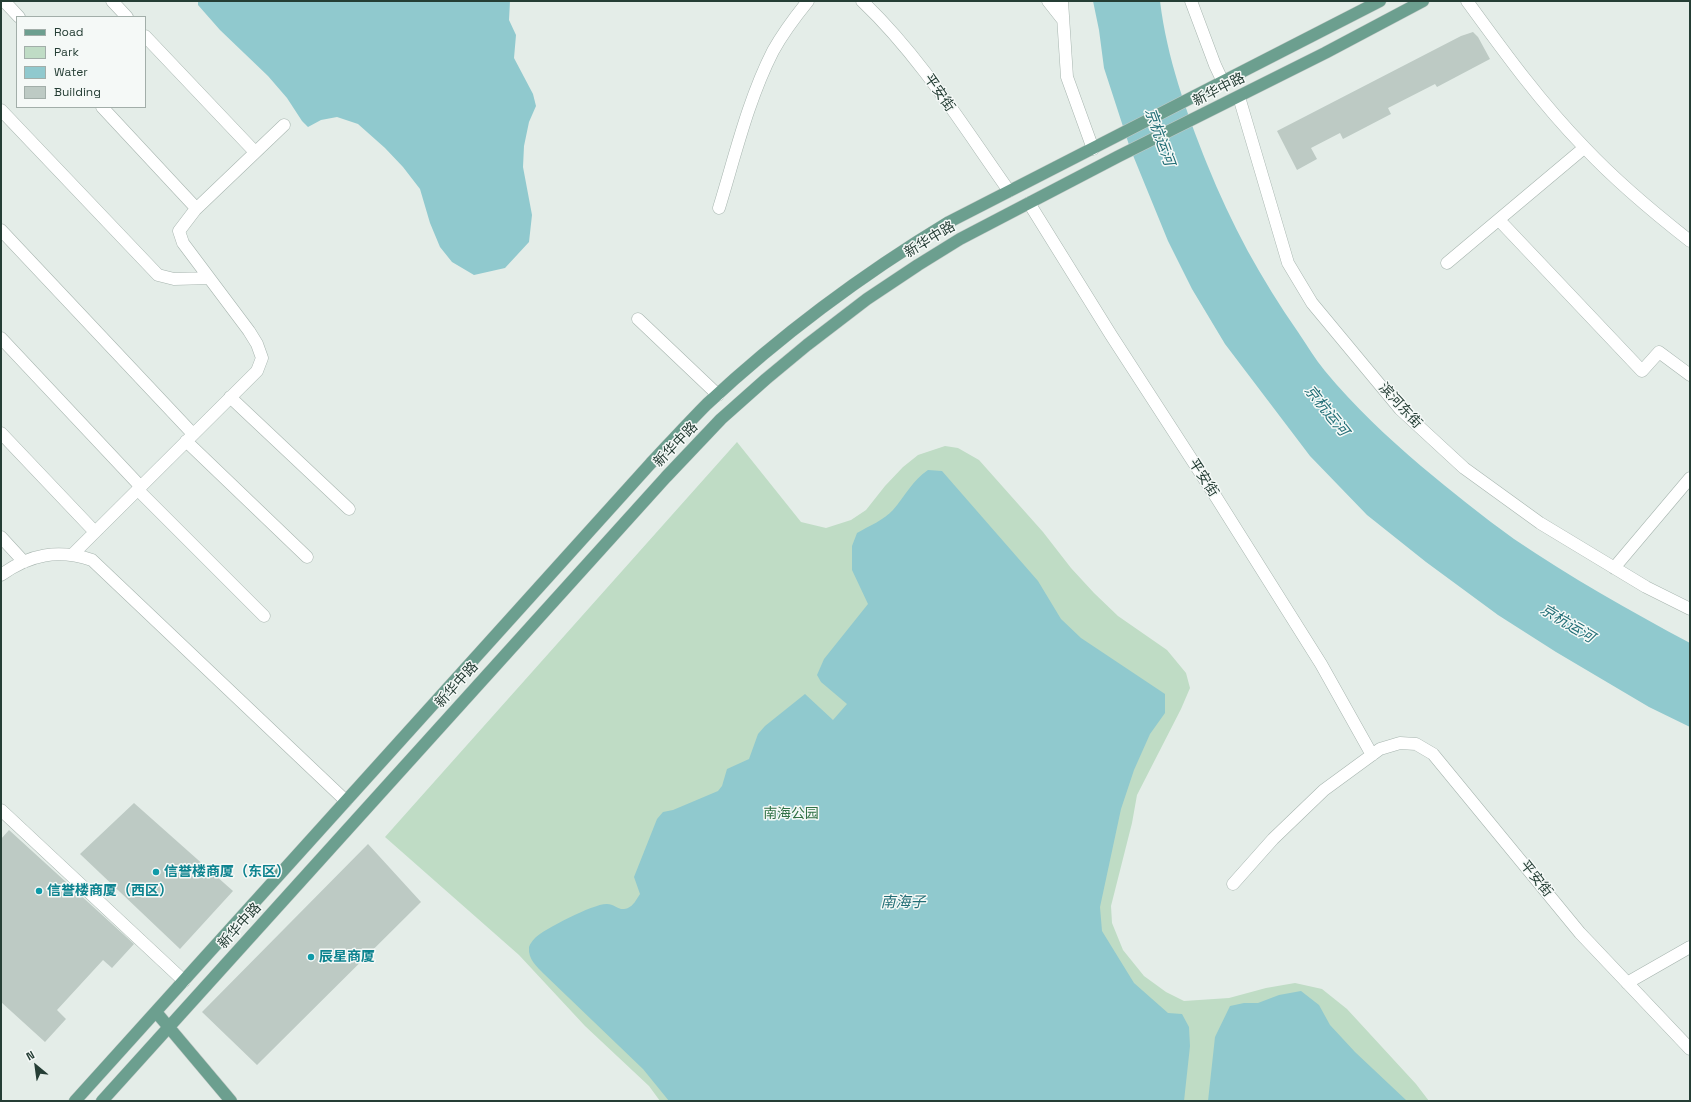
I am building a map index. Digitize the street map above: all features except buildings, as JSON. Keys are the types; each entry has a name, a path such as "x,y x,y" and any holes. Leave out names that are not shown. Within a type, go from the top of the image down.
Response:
{"main road":[{"name":"新华中路","path":"75,1101 646,469 718,394 793,330 906,248 949,222 1380,1"},
{"name":"新华中路","path":"102,1101 666,476 721,419 807,345 867,299 960,239 1423,1"},
{"path":"156,1012 231,1101"}],"street":[{"path":"4,1 18,16"},
{"path":"112,1 126,16"},
{"path":"719,208 754,96 773,51 794,18 808,1"},
{"name":"平安街","path":"862,1 895,36 920,66 1009,191"},
{"path":"1048,1 1063,21"},
{"path":"1062,1 1067,77 1093,149"},
{"path":"1191,1 1223,82"},
{"path":"1467,1 1509,60 1584,148 1640,202 1690,240"},
{"path":"146,37 255,152"},
{"name":"滨河东街","path":"1238,97 1288,263 1312,303 1400,409 1464,468 1540,523 1646,587 1690,609"},
{"path":"103,108 196,208"},
{"path":"1,110 158,275 174,279 209,278"},
{"path":"72,555 257,371 262,358 257,344 183,243 179,231 196,208 284,125"},
{"path":"1447,263 1584,148"},
{"name":"平安街","path":"1029,203 1111,335 1216,497 1321,664 1372,755"},
{"path":"1499,220 1642,371 1659,352 1690,375"},
{"path":"1,230 190,438 308,557"},
{"path":"638,319 718,394"},
{"path":"1,338 139,488 264,616"},
{"path":"230,398 349,509"},
{"path":"1,433 95,532"},
{"path":"1614,568 1690,478"},
{"path":"1,537 24,562"},
{"path":"1,575 12,567 33,558 56,554 72,555 92,560 346,801"},
{"name":"平安街","path":"1233,884 1273,839 1324,790 1380,749 1400,743 1416,744 1433,754 1580,933 1690,1049"},
{"path":"1,810 184,981"},
{"path":"1628,983 1690,947"}],"green space":[{"name":"南海子","path":"737,442 801,522 826,528 851,520 866,510 885,486 903,467 918,455 945,446 958,448 979,460 1043,532 1071,568 1094,593 1118,616 1167,650 1186,673 1190,688 1181,709 1137,795 1132,823 1111,906 1112,923 1123,950 1144,976 1166,992 1184,1001 1229,998 1266,988 1295,983 1322,989 1347,1009 1416,1084 1429,1101 660,1101 649,1086 585,1026 519,955 385,837"}],"water":[{"path":"198,1 510,1 509,20 516,35 514,58 533,94 536,106 529,122 524,146 523,167 532,215 529,242 505,268 474,275 452,262 440,247 430,223 420,189 403,167 385,148 358,124 337,117 321,120 308,127 302,121 287,98 268,76 220,30 198,5"},
{"name":"京杭运河","path":"1093,1 1160,1 1167,43 1178,84 1216,186 1259,271 1284,312 1325,371 1359,409 1396,444 1444,485 1514,539 1578,580 1690,643 1690,727 1649,707 1556,652 1498,615 1426,562 1367,515 1310,456 1225,344 1192,289 1168,241 1130,148 1104,68 1099,30"},
{"name":"南海子","path":"928,470 942,471 1038,581 1061,619 1081,638 1165,694 1165,713 1150,734 1134,770 1121,809 1100,907 1102,931 1134,983 1168,1013 1182,1014 1189,1027 1190,1046 1184,1101 669,1101 643,1069 536,966 530,956 530,945 535,938 548,929 570,917 592,908 607,904 625,909 632,905 640,894 634,877 657,819 663,812 673,810 718,791 722,786 727,769 749,759 758,734 765,726 805,694 833,720 847,704 821,682 817,675 824,659 868,604 852,570 852,546 857,533 889,514 913,483"},
{"path":"1301,991 1319,1005 1330,1025 1355,1052 1407,1101 1208,1101 1215,1037 1230,1006 1244,1003 1258,1003 1279,995"}],"place":[{"name":"信誉楼商厦（东区）","path":"156,872"},
{"name":"信誉楼商厦（西区）","path":"39,891"},
{"name":"辰星商厦","path":"311,957"}],"park label":[{"name":"南海公园","path":"791,814"}]}
